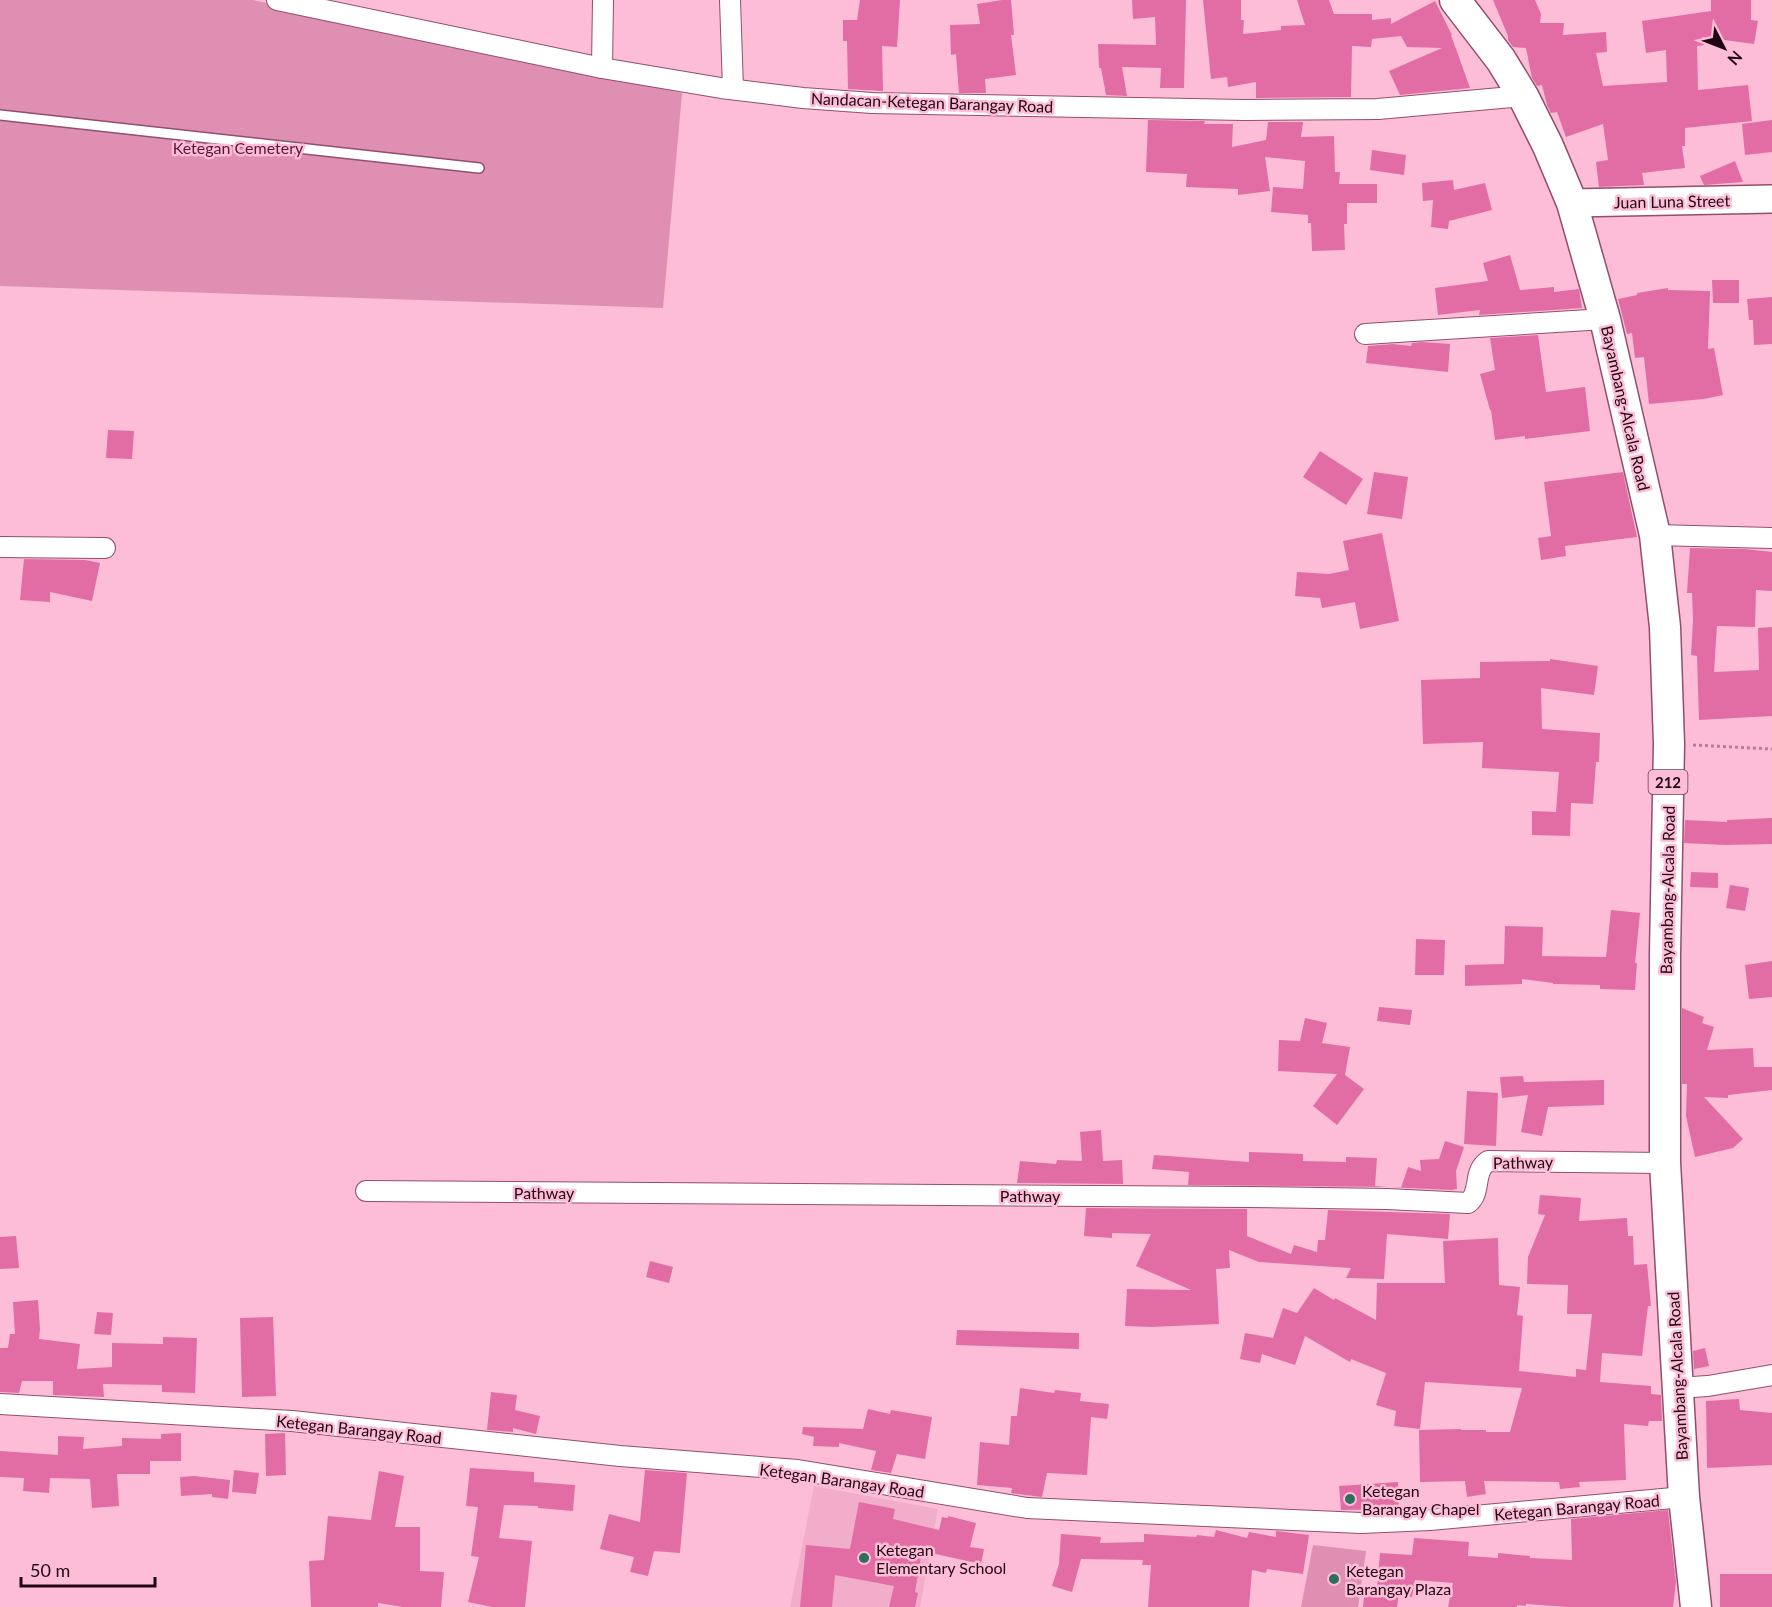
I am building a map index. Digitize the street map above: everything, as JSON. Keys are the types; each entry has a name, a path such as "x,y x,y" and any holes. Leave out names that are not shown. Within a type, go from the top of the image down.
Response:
{"main road":[{"name":"Bayambang-Alcala Road","path":"1455,0 1501,60 1523,96 1548,146 1572,203 1605,319 1655,535 1665,627 1669,744 1665,954 1665,1163 1684,1497 1696,1607"}],"street":[{"name":"Nandacan-Ketegan Barangay Road","path":"277,0 602,68 803,98 872,103 1244,110 1378,109 1523,96"},
{"path":"602,68 603,0"},
{"path":"730,0 733,89"},
{"name":"Juan Luna Street","path":"1572,203 1772,200"},
{"path":"1365,333 1605,319"},
{"path":"1655,535 1772,538"},
{"path":"0,548 105,548"},
{"name":"Pathway","path":"366,1191 1250,1197 1468,1203 1476,1194 1480,1168 1488,1161 1665,1163"},
{"path":"1678,1388 1715,1385 1772,1375"},
{"name":"Ketegan Barangay Road","path":"0,1404 292,1420 620,1456 798,1470 1027,1508 1361,1523 1430,1520 1684,1497"}],"lane":[{"path":"0,115 479,168"}],"path":[{"path":"1669,744 1772,749"}],"shaded area":[{"name":"Ketegan Elementary School","path":"814,1486 938,1509 920,1607 790,1607"}],"green space":[{"name":"Ketegan Cemetery","path":"0,0 253,0 682,93 663,308 0,286"},
{"name":"Ketegan Barangay Plaza","path":"1313,1545 1366,1551 1358,1607 1301,1607"}],"building":[{"path":"860,0 900,0 897,47 882,46 883,91 848,89 847,41 843,41 843,20 857,20"},
{"path":"1011,0 1014,35 1011,35 1016,75 985,79 986,93 959,93 956,54 951,55 950,25 980,24 977,4"},
{"path":"1132,0 1186,0 1184,88 1160,88 1161,68 1122,67 1127,96 1106,95 1101,68 1099,68 1098,44 1156,45 1155,17 1133,19"},
{"path":"1203,0 1241,0 1241,20 1244,20 1243,34 1281,30 1281,26 1305,25 1297,0 1329,0 1334,14 1372,14 1372,20 1391,18 1391,24 1435,1 1452,35 1470,88 1400,95 1389,71 1442,48 1407,47 1401,36 1372,39 1371,47 1352,46 1351,97 1256,98 1256,82 1228,87 1227,77 1211,79"},
{"path":"1493,0 1535,0 1541,14 1540,23 1564,23 1563,35 1606,32 1607,52 1596,53 1603,86 1667,82 1666,50 1646,53 1642,21 1711,11 1711,0 1751,0 1751,20 1758,21 1754,44 1702,37 1704,45 1697,46 1698,90 1748,85 1752,121 1685,128 1685,146 1682,146 1685,168 1642,173 1644,185 1599,187 1596,162 1608,160 1603,124 1566,137 1557,112 1551,113 1547,105 1542,85 1537,86 1532,78 1526,48 1513,47 1508,40"},
{"path":"1148,120 1233,124 1232,147 1266,140 1268,122 1303,122 1301,137 1334,136 1335,172 1340,172 1339,184 1377,184 1377,203 1347,203 1347,224 1344,224 1345,250 1312,251 1311,223 1308,223 1308,215 1271,212 1273,187 1303,189 1305,161 1265,157 1270,191 1238,195 1238,189 1186,187 1187,174 1146,172"},
{"path":"1772,120 1772,152 1745,155 1742,124"},
{"path":"1372,150 1406,155 1404,175 1370,170"},
{"path":"1735,161 1743,182 1704,185 1700,176"},
{"path":"1453,180 1454,190 1485,183 1492,210 1449,221 1448,229 1431,227 1433,200 1423,201 1422,183"},
{"path":"1510,255 1520,290 1554,287 1554,292 1579,289 1582,308 1479,315 1480,310 1438,315 1435,288 1488,281 1483,263"},
{"path":"1712,280 1739,280 1739,303 1713,303"},
{"path":"1668,288 1668,290 1710,291 1708,349 1714,348 1723,395 1649,404 1644,357 1635,358 1632,333 1627,334 1618,299"},
{"path":"1772,297 1772,344 1754,345 1753,320 1749,320 1747,299"},
{"path":"1538,335 1546,392 1585,387 1590,431 1525,439 1525,436 1495,440 1491,410 1480,374 1495,370 1490,338"},
{"path":"1412,343 1450,344 1448,372 1366,363 1368,346 1393,344 1411,346"},
{"path":"108,430 134,431 132,459 106,458"},
{"path":"1320,451 1363,479 1346,505 1303,477"},
{"path":"1374,472 1408,477 1402,519 1367,514"},
{"path":"1623,472 1637,537 1565,546 1566,556 1541,560 1538,538 1551,536 1544,482"},
{"path":"1382,533 1399,621 1360,629 1355,602 1322,608 1320,598 1295,596 1297,572 1329,574 1349,570 1343,541"},
{"path":"1690,548 1772,552 1772,591 1756,590 1755,627 1717,626 1714,672 1759,670 1758,628 1772,627 1772,716 1699,720 1697,656 1691,655 1692,593 1687,593"},
{"path":"24,559 85,560 100,563 92,601 50,592 50,602 20,600"},
{"path":"1550,659 1598,666 1594,695 1541,688 1542,729 1600,733 1599,762 1596,762 1593,804 1571,803 1570,836 1532,835 1532,811 1556,812 1559,772 1482,768 1483,742 1423,744 1421,680 1480,678 1480,662 1550,661"},
{"path":"1772,818 1772,844 1684,843 1685,820 1727,822 1727,820"},
{"path":"1691,872 1718,873 1718,888 1690,887"},
{"path":"1730,885 1749,888 1745,911 1726,908"},
{"path":"1611,910 1640,913 1635,990 1600,989 1600,985 1553,984 1522,979 1522,984 1465,986 1465,965 1504,964 1505,926 1543,927 1542,956 1606,957"},
{"path":"1416,939 1445,940 1444,975 1415,975"},
{"path":"1772,961 1772,997 1749,999 1745,965"},
{"path":"1379,1007 1412,1010 1410,1025 1377,1021"},
{"path":"1682,1008 1704,1017 1702,1023 1714,1027 1707,1050 1753,1048 1754,1067 1772,1067 1772,1090 1728,1095 1728,1098 1704,1097 1743,1139 1733,1148 1695,1157 1686,1116 1687,1084 1682,1084"},
{"path":"1305,1018 1327,1023 1322,1043 1350,1047 1345,1075 1364,1089 1337,1125 1313,1106 1337,1074 1278,1071 1279,1040 1300,1041"},
{"path":"1523,1076 1524,1082 1604,1080 1604,1105 1548,1107 1542,1136 1521,1132 1528,1095 1502,1098 1500,1077"},
{"path":"1467,1091 1498,1093 1496,1146 1464,1144"},
{"path":"1101,1130 1103,1161 1122,1160 1123,1184 1017,1183 1020,1161 1056,1164 1057,1160 1082,1161 1080,1132"},
{"path":"1445,1141 1464,1147 1456,1171 1457,1189 1401,1188 1408,1167 1421,1171 1420,1160 1439,1159"},
{"path":"1249,1152 1303,1154 1303,1161 1346,1162 1346,1157 1377,1158 1375,1186 1390,1187 1188,1185 1189,1172 1152,1169 1154,1155 1249,1162"},
{"path":"1540,1195 1581,1198 1579,1221 1627,1218 1628,1236 1633,1236 1634,1265 1647,1264 1651,1306 1648,1306 1642,1356 1602,1353 1600,1382 1651,1386 1651,1394 1661,1395 1662,1421 1649,1421 1648,1426 1624,1424 1626,1480 1579,1482 1580,1487 1560,1489 1559,1482 1484,1481 1486,1494 1467,1497 1465,1481 1420,1482 1419,1430 1461,1429 1510,1432 1522,1388 1425,1382 1420,1429 1394,1426 1396,1411 1376,1405 1386,1373 1351,1359 1350,1362 1305,1336 1295,1365 1262,1354 1260,1363 1240,1359 1245,1333 1273,1338 1283,1308 1297,1313 1314,1288 1376,1320 1377,1283 1445,1283 1443,1241 1498,1238 1499,1285 1520,1287 1517,1315 1523,1316 1519,1371 1576,1377 1576,1369 1586,1370 1592,1314 1567,1314 1568,1285 1527,1284 1528,1257 1545,1215 1538,1214"},
{"path":"1086,1208 1247,1209 1247,1236 1291,1254 1294,1245 1317,1252 1318,1240 1325,1240 1328,1210 1450,1214 1448,1239 1387,1234 1384,1279 1346,1278 1351,1268 1259,1262 1229,1250 1230,1268 1216,1269 1219,1324 1151,1327 1125,1326 1127,1289 1191,1290 1136,1266 1151,1234 1112,1233 1112,1238 1084,1236"},
{"path":"16,1236 19,1268 0,1269 0,1237"},
{"path":"650,1261 673,1267 669,1283 646,1277"},
{"path":"38,1300 39,1339 80,1344 77,1369 112,1367 112,1343 163,1344 163,1337 197,1338 195,1393 162,1392 162,1385 103,1384 104,1397 53,1395 53,1381 22,1381 19,1393 0,1392 0,1348 8,1348 10,1334 15,1334 13,1302"},
{"path":"97,1312 113,1313 111,1335 94,1334"},
{"path":"273,1317 276,1396 242,1397 240,1318"},
{"path":"957,1330 1079,1333 1079,1349 956,1345"},
{"path":"1705,1348 1709,1366 1694,1369 1693,1351"},
{"path":"1020,1388 1054,1393 1055,1390 1081,1393 1080,1401 1109,1404 1107,1419 1091,1417 1087,1475 1047,1473 1042,1497 1011,1493 1012,1488 977,1485 980,1442 1009,1445 1011,1416 1017,1416"},
{"path":"491,1392 517,1395 515,1410 540,1416 536,1434 513,1428 513,1432 487,1430"},
{"path":"1739,1399 1740,1410 1772,1413 1772,1465 1707,1468 1706,1401"},
{"path":"868,1409 890,1414 891,1410 932,1417 925,1459 897,1454 891,1473 871,1470 876,1451 839,1443 839,1447 813,1446 814,1437 802,1434 803,1427 863,1429"},
{"path":"181,1433 181,1461 150,1461 150,1474 117,1474 119,1506 92,1508 90,1479 50,1478 49,1493 23,1491 24,1478 0,1477 0,1451 58,1455 58,1436 84,1437 83,1449 122,1446 122,1438 161,1439 161,1434"},
{"path":"285,1433 286,1475 266,1476 265,1434"},
{"path":"470,1468 534,1472 534,1482 575,1485 573,1511 538,1508 538,1506 504,1505 499,1538 532,1541 525,1607 492,1607 468,1602 479,1557 471,1556 478,1507 466,1506"},
{"path":"234,1470 259,1473 256,1494 232,1492"},
{"path":"645,1470 687,1473 680,1553 654,1551 648,1576 630,1572 634,1557 600,1549 609,1514 640,1522"},
{"path":"379,1471 404,1476 395,1527 420,1527 420,1571 444,1572 441,1607 403,1607 378,1603 378,1607 311,1607 309,1561 324,1560 328,1516 371,1520"},
{"path":"194,1476 230,1480 228,1499 212,1497 212,1494 181,1496 180,1477"},
{"path":"1398,1482 1399,1509 1341,1510 1339,1486"},
{"path":"859,1502 895,1509 893,1519 939,1530 942,1517 948,1518 948,1516 976,1523 970,1547 984,1549 981,1564 922,1551 915,1592 918,1593 915,1607 889,1607 894,1586 835,1575 832,1607 800,1607 806,1545 850,1549"},
{"path":"1668,1510 1676,1582 1673,1607 1568,1607 1526,1604 1526,1606 1517,1605 1517,1607 1448,1607 1453,1583 1415,1580 1412,1597 1399,1594 1397,1607 1363,1607 1365,1587 1377,1588 1380,1553 1412,1555 1414,1538 1469,1542 1468,1556 1498,1558 1498,1553 1530,1556 1530,1558 1572,1560 1571,1519"},
{"path":"1216,1530 1247,1538 1249,1532 1276,1537 1276,1531 1309,1535 1303,1574 1267,1569 1266,1573 1252,1570 1249,1607 1148,1607 1151,1565 1142,1565 1143,1560 1081,1559 1072,1592 1052,1586 1059,1564 1061,1534 1101,1537 1100,1543 1144,1542 1144,1534 1214,1537"},
{"path":"1720,1574 1772,1574 1772,1607 1720,1607"}],"place":[{"name":"Ketegan Barangay Chapel","path":"1350,1499"},
{"name":"Ketegan Elementary School","path":"864,1558"},
{"name":"Ketegan Barangay Plaza","path":"1334,1579"}]}
